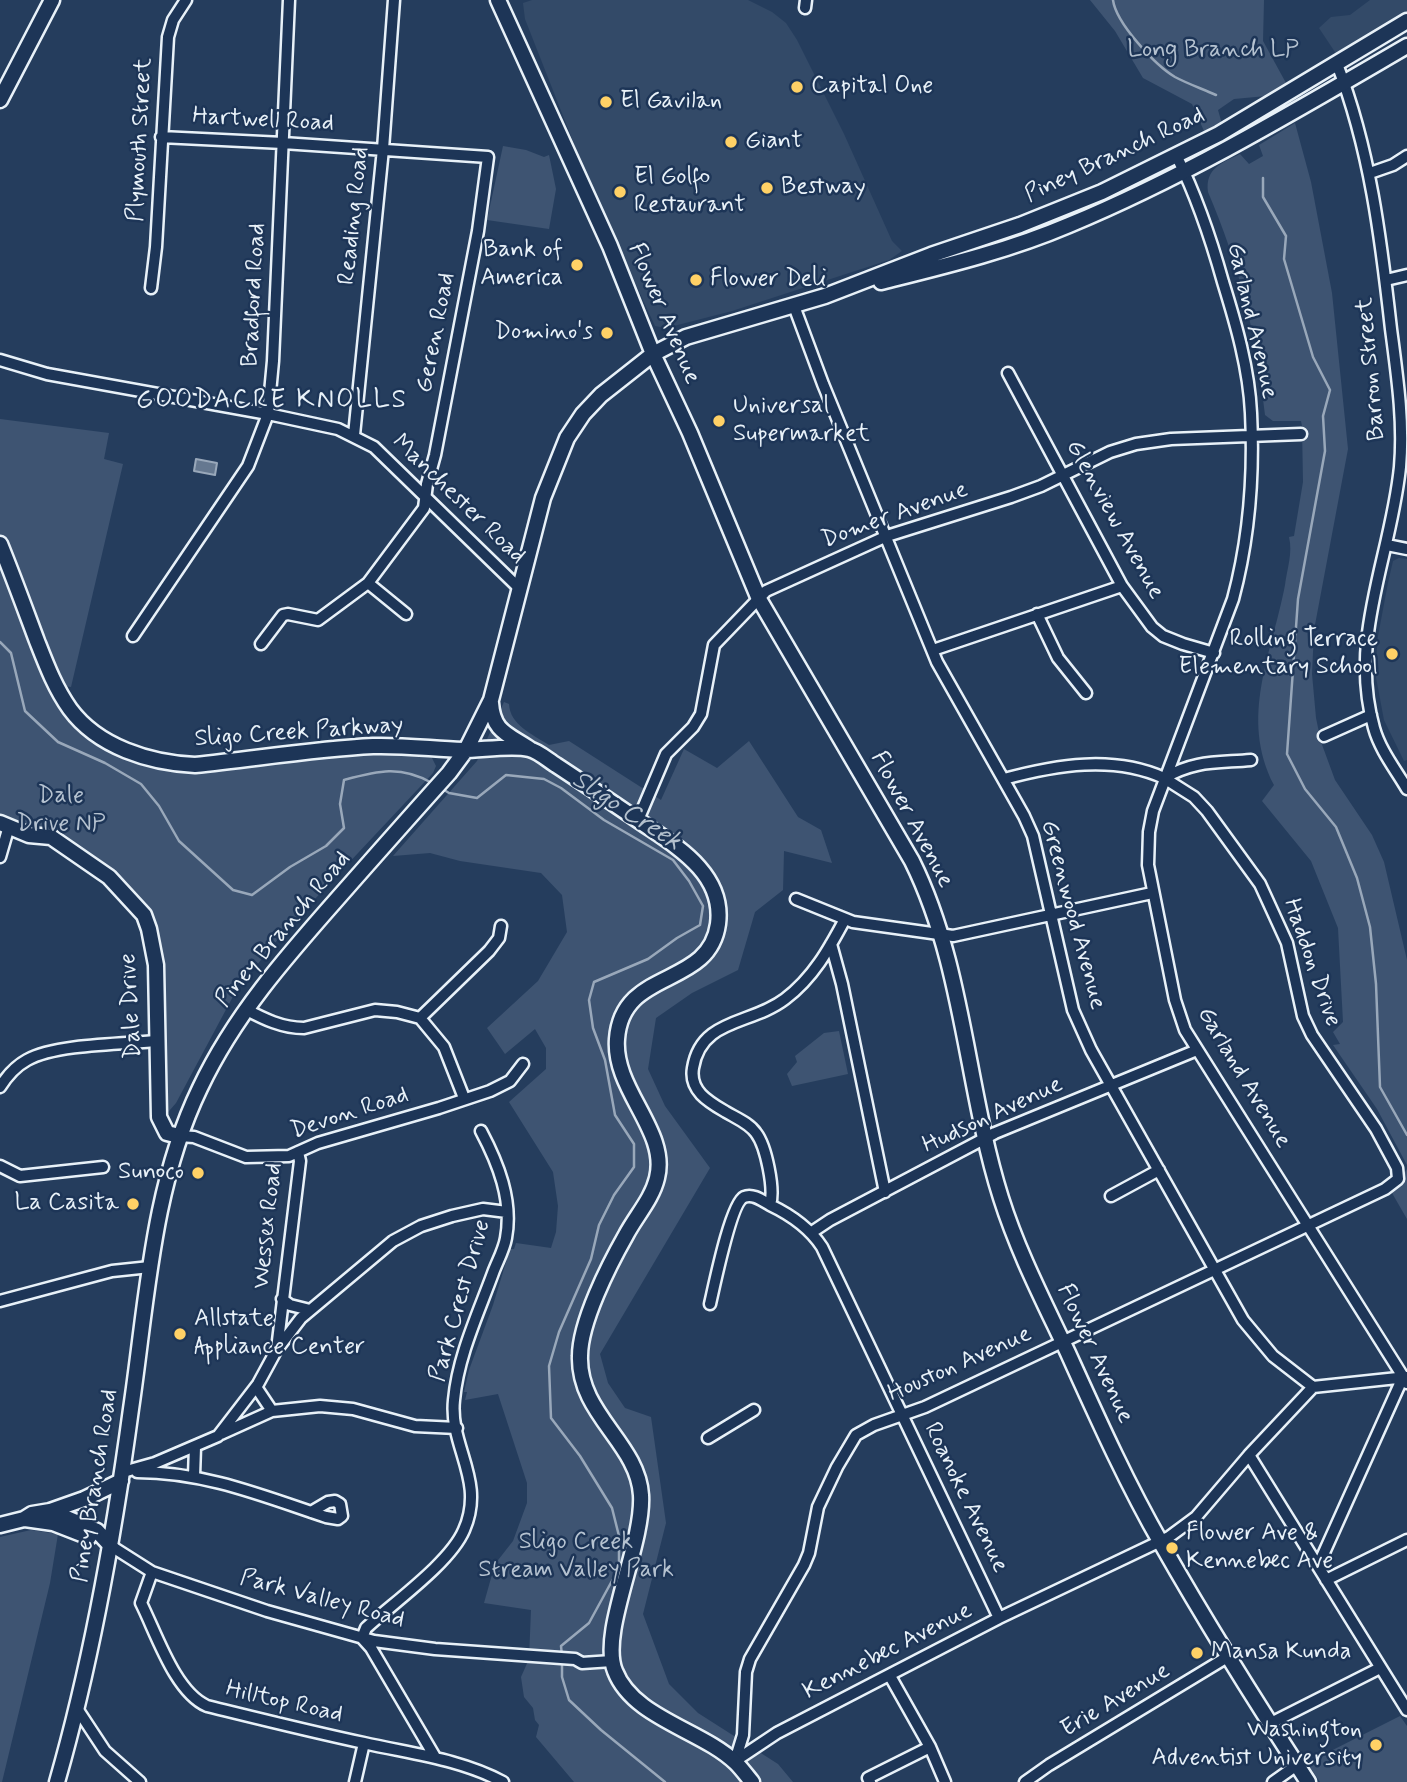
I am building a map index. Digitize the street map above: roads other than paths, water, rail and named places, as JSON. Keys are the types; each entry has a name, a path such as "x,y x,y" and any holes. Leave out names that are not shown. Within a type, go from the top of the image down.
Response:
{"street":[{"path":"0,100 10,76 52,0"},
{"name":"Plymouth Street","path":"151,288 156,247 168,37 173,20 186,0"},
{"name":"Bradford Road","path":"133,636 248,466 268,414 273,361 289,0"},
{"name":"Reading Road","path":"354,435 383,149 394,0"},
{"name":"Flower Avenue","path":"498,0 610,246 653,354 759,599 927,890 941,936 984,1139 1012,1228 1063,1343 1160,1542 1308,1782"},
{"name":"Piney Branch Road","path":"57,1782 78,1710 111,1546 150,1267 165,1185 179,1136 200,1088 245,1009 280,963 449,773 466,750 491,699 543,498 567,438 583,414 601,395 653,354 686,337 934,262 1051,213 1177,157 1407,21"},
{"name":"Piney Branch Road","path":"934,262 983,256 1069,225 1184,172 1407,46"},
{"name":"Barron Street","path":"1337,64 1370,173 1379,222 1404,436 1387,545 1367,624 1365,678 1375,731 1407,789"},
{"name":"Hartwell Road","path":"161,137 488,156"},
{"name":"Geren Road","path":"261,644 284,615 318,620 368,583 424,508 478,231 488,156"},
{"path":"1370,173 1393,165 1407,156"},
{"name":"Garland Avenue","path":"1177,157 1210,237 1244,359 1251,412 1250,498 1239,576 1214,653 1164,778 1149,832 1148,865 1152,893 1175,1000 1185,1030 1406,1379"},
{"path":"1386,280 1407,275"},
{"name":"Greenwood Avenue","path":"794,306 823,384 933,650 963,710 1033,835 1073,1010 1091,1050 1254,1336 1273,1356 1313,1387"},
{"name":"Manchester Road","path":"0,360 47,374 268,414 354,435 374,447 519,588"},
{"name":"Glenview Avenue","path":"1008,373 1064,473 1122,586 1152,627 1163,636 1214,653"},
{"name":"Domer Avenue","path":"638,820 666,754 693,727 701,713 714,645 766,591 887,536 1041,486 1110,452 1140,443 1171,439 1301,434"},
{"name":"Sligo Creek Parkway","path":"0,544 50,675 72,711 89,728 144,758 195,765 373,746 466,750 530,749"},
{"path":"1387,545 1407,549"},
{"path":"368,583 406,614"},
{"path":"933,650 1122,586"},
{"path":"1037,614 1058,658 1086,693"},
{"path":"491,699 492,719 496,726 675,845 697,864 711,883 717,903 718,924 708,948 699,959 690,967 641,991 632,999 620,1020 616,1043 619,1066 650,1132 658,1153 659,1171 649,1196 598,1290 579,1353 580,1374 587,1394 635,1470 641,1490 641,1523 612,1634 612,1659 621,1683 635,1700 735,1761 752,1782"},
{"path":"1324,736 1371,715"},
{"path":"1164,778 1183,767 1198,764 1251,761"},
{"name":"Haddon Drive","path":"1004,779 1037,770 1100,763 1144,769 1194,797 1260,884 1287,943 1303,1016 1312,1035 1376,1129 1397,1168 1398,1179"},
{"path":"0,857 8,826"},
{"name":"Dale Drive","path":"8,826 23,826 37,836 51,837 110,877 144,915 156,965 159,1117 167,1133 179,1136"},
{"path":"796,899 853,922 953,936 1152,893"},
{"path":"710,1304 731,1221 739,1202 745,1197 753,1196 770,1205 772,1191 761,1142 750,1126 706,1099 697,1090 692,1076 695,1054 705,1038 714,1031 764,1011 783,1000 814,972 845,919"},
{"path":"420,1018 489,951 499,938 500,926"},
{"path":"831,944 842,984 885,1192"},
{"path":"245,1009 271,1022 294,1028 304,1028 375,1010 420,1018 444,1047 464,1098"},
{"path":"0,1087 20,1064 39,1055 83,1047 157,1041"},
{"name":"Hudson Avenue","path":"812,1232 984,1139 1197,1050"},
{"name":"Devon Road","path":"179,1136 194,1137 246,1157 289,1156 318,1143 489,1091 510,1081 523,1063"},
{"name":"Park Crest Drive","path":"362,1638 366,1628 430,1571 453,1547 465,1529 472,1487 457,1434 454,1401 459,1367 506,1239 508,1212 501,1175 481,1130"},
{"name":"Wessex Road","path":"122,1476 218,1436 256,1387 277,1349 300,1161 298,1152"},
{"path":"0,1166 20,1176 103,1167"},
{"path":"1111,1196 1159,1170"},
{"name":"Houston Avenue","path":"735,1761 743,1735 746,1672 750,1658 809,1553 818,1507 856,1435 902,1414 925,1408 1063,1343 1385,1189 1398,1179"},
{"name":"Roanoke Avenue","path":"770,1205 812,1232 821,1247 999,1618"},
{"path":"277,1349 310,1310 393,1241 421,1226 483,1209 508,1212"},
{"path":"0,1301 112,1271 150,1267"},
{"path":"282,1299 290,1306 310,1310"},
{"path":"1313,1387 1406,1379"},
{"path":"1318,1566 1406,1379"},
{"path":"256,1387 272,1411"},
{"name":"Kennebec Avenue","path":"735,1761 777,1733 999,1618 1169,1538 1196,1517 1313,1387"},
{"path":"218,1436 272,1411 320,1406 353,1409 415,1426 457,1428"},
{"path":"708,1438 754,1410"},
{"path":"194,1476 195,1447"},
{"path":"1249,1455 1407,1710"},
{"path":"0,1525 84,1499 122,1476 158,1472 194,1476 310,1512"},
{"path":"50,1511 97,1531 111,1546"},
{"path":"24,1519 63,1525 111,1546"},
{"path":"1326,1580 1406,1543"},
{"name":"Park Valley Road","path":"111,1546 152,1572 267,1611 362,1638 435,1649 572,1659 582,1663 612,1659"},
{"name":"Hilltop Road","path":"152,1572 141,1603 180,1683 196,1701 207,1706 364,1743 435,1756 484,1772 503,1782"},
{"path":"362,1638 371,1648 435,1756"},
{"name":"Erie Avenue","path":"1025,1782 1229,1656"},
{"path":"1271,1723 1380,1668"},
{"path":"890,1676 930,1747 945,1782"},
{"path":"78,1710 105,1751 122,1769 140,1782"},
{"path":"355,1782 364,1743"},
{"path":"870,1782 868,1778 930,1747"},
{"path":"1273,1782 1297,1765"}],"waterway":[{"path":"1113,0 1121,20 1157,63 1175,77 1216,95"},
{"path":"1263,178 1263,197 1286,236 1284,259 1313,357 1330,390 1323,416 1325,451 1298,599 1287,754 1305,789 1336,827 1357,878 1370,927 1376,984 1380,1087 1407,1135"},
{"name":"Sligo Creek","path":"0,642 11,653 25,711 58,742 105,763 141,784 159,806 179,841 233,890 252,895 290,867 326,846 344,828 340,804 344,780 389,771 410,774 432,783"},
{"name":"Sligo Creek","path":"441,788 449,793 477,798 506,775 544,779 561,788 604,820 673,860 703,906 700,925 648,959 594,982 589,1000 593,1028 605,1060 615,1115 634,1144 634,1167 614,1195 599,1225 591,1259 559,1332 549,1366 551,1418 580,1456 612,1508 619,1536 619,1568 589,1623 561,1646 562,1656"},
{"name":"Sligo Creek","path":"562,1662 562,1677 569,1700 665,1782"}],"place":[{"name":"Capital One","path":"797,87"},
{"name":"El Gavilan","path":"606,102"},
{"name":"Giant","path":"731,142"},
{"name":"Bestway","path":"767,188"},
{"name":"El Golfo Restaurant","path":"620,192"},
{"name":"Bank of America","path":"577,265"},
{"name":"Flower Deli","path":"696,280"},
{"name":"Domino's","path":"607,333"},
{"name":"Universal Supermarket","path":"719,421"},
{"name":"Rolling Terrace Elementary School","path":"1392,654"},
{"name":"Sunoco","path":"198,1173"},
{"name":"La Casita","path":"133,1204"},
{"name":"Allstate Appliance Center","path":"180,1334"},
{"name":"Flower Ave & Kennebec Ave","path":"1172,1548"},
{"name":"Mansa Kunda","path":"1197,1653"},
{"name":"Washington Adventist University","path":"1376,1745"}],"district":[{"name":"GOODACRE KNOLLS","path":"272,402"}],"park label":[{"name":"Long Branch LP","path":"1213,51"},
{"name":"Dale Drive NP","path":"61,811"},
{"name":"Sligo Creek Stream Valley Park","path":"576,1557"}]}
